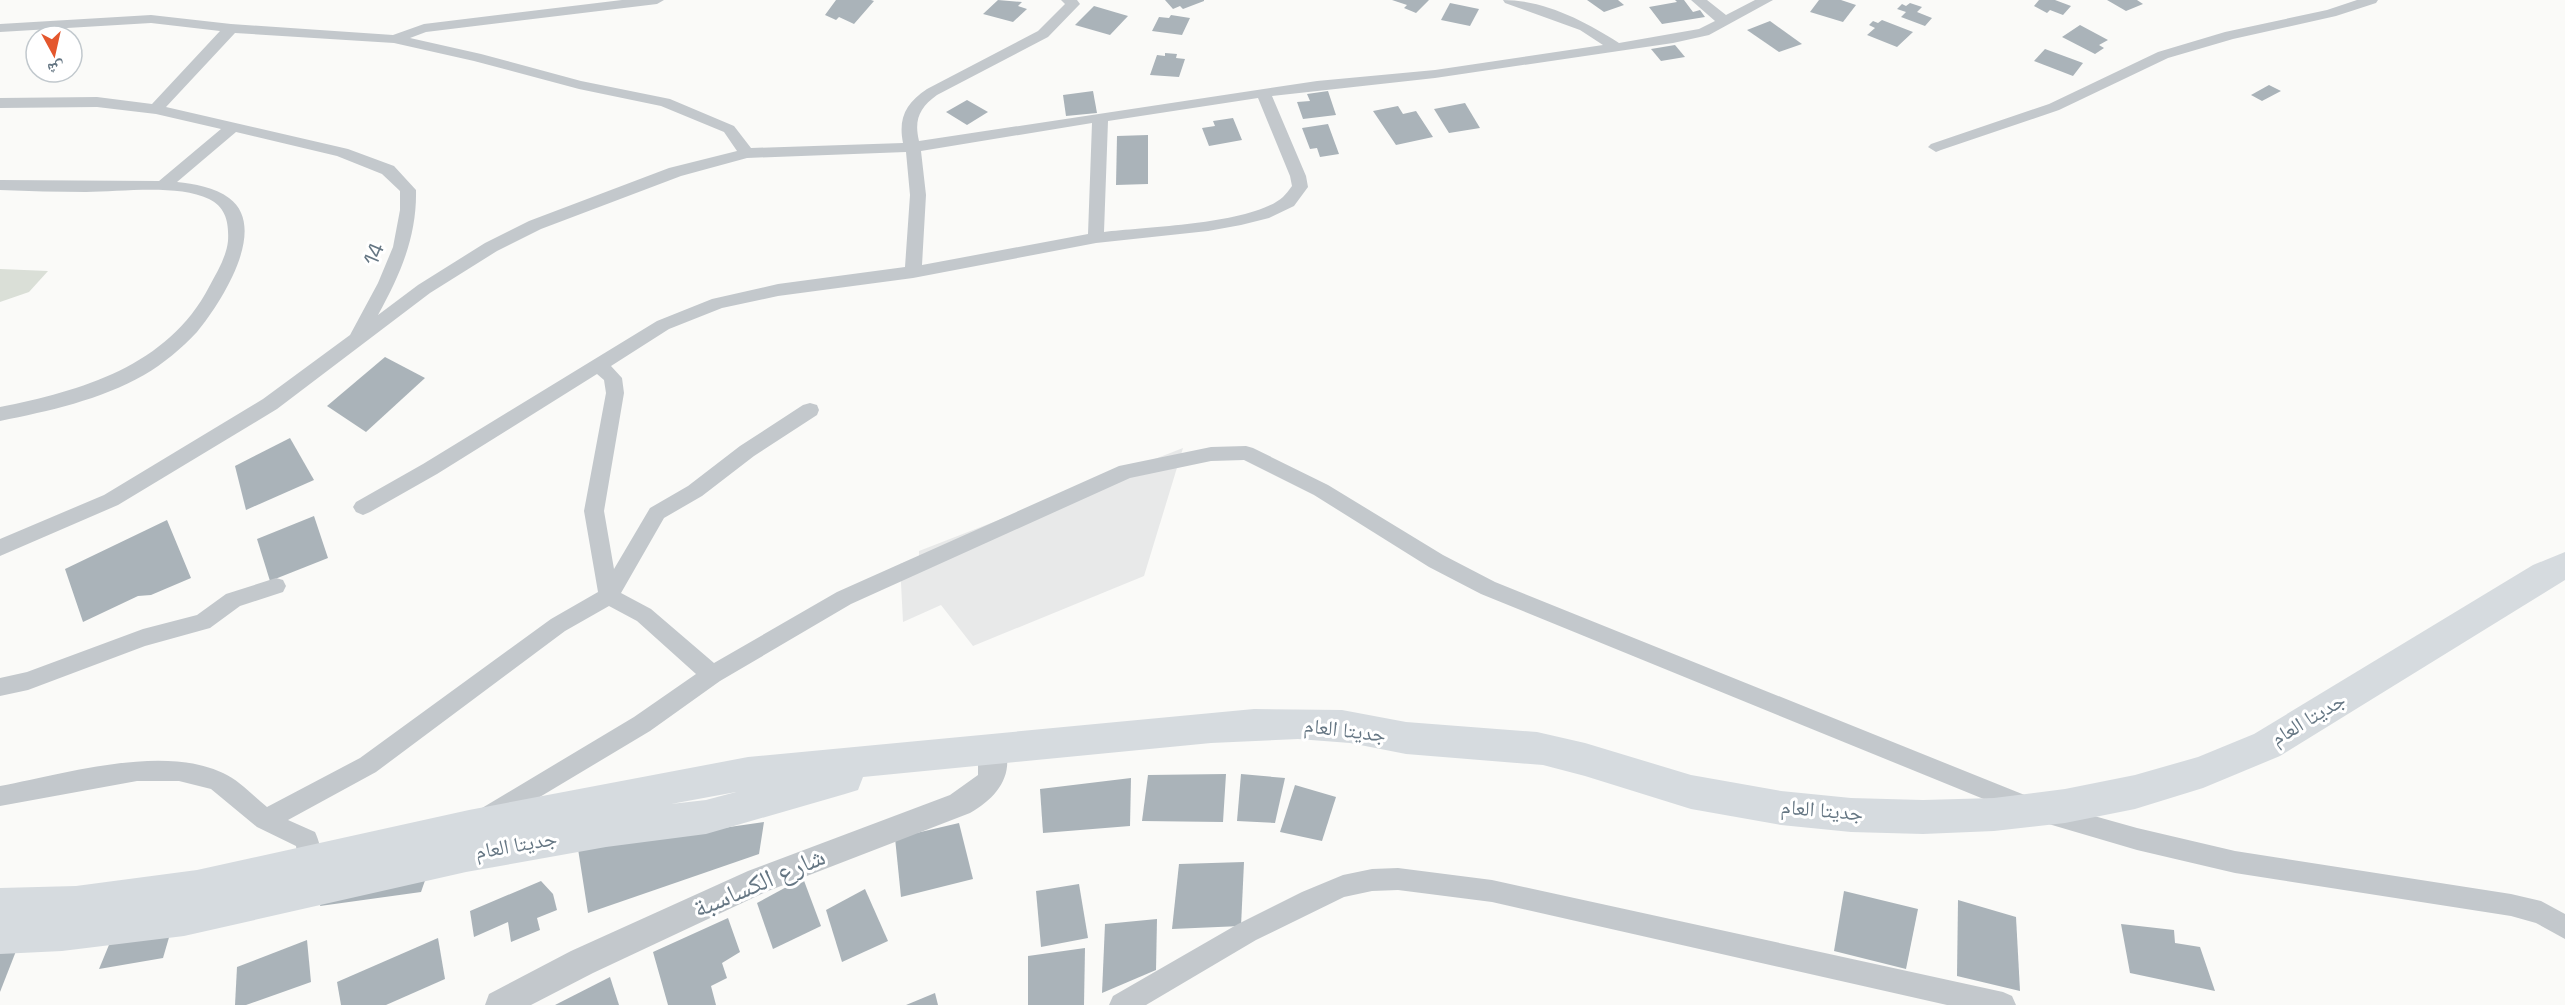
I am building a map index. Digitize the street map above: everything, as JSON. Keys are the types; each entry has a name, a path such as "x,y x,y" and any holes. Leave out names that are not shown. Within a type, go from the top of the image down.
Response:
{"main road":[{"name":"جديتا العام","path":"0,935 63,932 184,917 311,876 468,840 606,830 706,817 875,769 1140,733 1307,724 1346,726 1401,737 1541,748 1710,796 1807,812 1949,816 2036,810 2128,794 2169,784 2231,762 2267,745 2545,574 2565,565"},
{"name":"جديتا العام","path":"0,907 76,905 311,876"}],"street":[{"path":"393,39 424,28 657,0"},
{"path":"1510,0 1585,27 1615,46"},
{"path":"1698,0 1726,22"},
{"path":"354,342 461,264 535,225 675,172 747,153 914,147 1263,93 1435,74 1689,36 1726,22 1766,0"},
{"path":"1936,147 2054,107 2163,55 2230,35 2331,13 2371,0"},
{"path":"913,273 918,171 914,147 909,135 910,115 919,102 941,87 1044,34 1074,1"},
{"path":"0,28 151,19 231,28 393,39 476,57 579,85 665,102 729,129 747,153"},
{"path":"156,108 231,28"},
{"path":"363,507 430,469 663,325 718,303 778,290 913,273 1096,238 1208,226 1263,214 1288,202 1300,187 1298,176 1263,93"},
{"name":"14","path":"0,103 97,102 156,108 342,152 388,170 408,190 410,205 402,248 354,342 270,404 156,474 111,500 0,548"},
{"path":"1096,238 1100,119"},
{"path":"163,186 234,126"},
{"path":"0,185 163,186 205,192 225,202 234,218 236,234 235,253 224,278 188,330 160,357 120,382 64,400 0,414"},
{"path":"598,364 613,378 615,393 594,511 609,596"},
{"path":"265,820 368,765 558,625 609,596 657,513 694,491 747,451 810,410"},
{"path":"468,840 712,675 844,598 1126,471 1211,454 1246,453 1321,490 1436,561 1488,588 2036,810 2137,840 2235,862 2511,905 2541,914 2565,927"},
{"path":"0,687 28,681 143,638 202,622 233,600 276,586"},
{"path":"609,596 644,615 712,675"},
{"name":"شارع الكساسبة","path":"500,1005 593,957 758,881 960,804 990,784 993,773 993,754"},
{"path":"0,796 137,771 179,771 217,781 265,820 307,840 311,876"},
{"path":"1122,1005 1247,932 1310,900 1343,886 1372,880 1398,879 1492,891 2003,1005"}],"shaded area":[{"path":"0,269 48,271 29,292 0,302"},
{"path":"1183,448 1144,576 973,646 941,605 903,622 900,564 919,557 919,551"}],"building":[{"path":"836,0 874,1 854,24 839,17 836,20 825,15"},
{"path":"998,0 1022,2 1018,6 1027,9 1013,22 983,14"},
{"path":"1165,0 1204,1 1183,9 1180,6 1173,9"},
{"path":"1392,0 1429,0 1416,13 1404,8 1407,5"},
{"path":"1587,0 1618,0 1624,5 1604,12"},
{"path":"1675,0 1684,0 1693,12 1700,10 1705,17 1662,24 1649,7 1677,2"},
{"path":"1819,0 1841,0 1856,5 1843,22 1810,12"},
{"path":"2039,0 2055,0 2071,6 2063,15 2050,10 2047,13 2034,6"},
{"path":"2107,0 2137,0 2143,4 2126,11"},
{"path":"1450,3 1479,9 1470,26 1441,20"},
{"path":"1910,3 1922,7 1917,12 1932,18 1925,26 1901,17 1906,12 1897,9 1902,4 1906,6"},
{"path":"1094,6 1128,16 1110,35 1075,25"},
{"path":"1171,15 1190,18 1182,35 1152,31 1159,17 1169,18"},
{"path":"1882,20 1913,32 1897,47 1867,35 1875,28 1869,25 1873,21 1878,23"},
{"path":"1770,21 1802,44 1779,52 1747,30"},
{"path":"2080,25 2108,40 2099,45 2104,48 2095,54 2062,37"},
{"path":"1675,45 1685,57 1661,61 1651,49"},
{"path":"2045,49 2083,63 2073,76 2034,61"},
{"path":"1165,53 1177,54 1176,58 1185,59 1179,77 1150,75 1157,55 1165,56"},
{"path":"2269,85 2281,91 2262,101 2251,95"},
{"path":"1093,91 1097,113 1066,116 1063,95"},
{"path":"1328,91 1336,115 1303,119 1297,102 1310,101 1307,94"},
{"path":"967,100 988,112 967,125 946,112"},
{"path":"1465,103 1480,128 1449,133 1434,109"},
{"path":"1398,106 1403,114 1416,111 1433,137 1396,145 1373,111"},
{"path":"1233,118 1242,140 1209,146 1202,128 1215,126 1213,121"},
{"path":"1328,124 1339,154 1320,157 1317,148 1310,149 1302,128"},
{"path":"1148,135 1148,184 1116,185 1117,136"},
{"path":"385,357 425,378 366,432 327,406"},
{"path":"290,438 314,480 246,510 235,466"},
{"path":"314,516 328,558 270,581 257,539"},
{"path":"167,520 191,578 151,595 138,596 83,622 65,569"},
{"path":"1226,774 1223,822 1142,821 1148,775"},
{"path":"1241,774 1285,778 1275,823 1237,821"},
{"path":"1131,778 1130,826 1043,833 1040,789"},
{"path":"1295,785 1336,797 1322,841 1280,832"},
{"path":"764,822 759,854 588,913 578,849"},
{"path":"959,823 973,879 901,897 895,838"},
{"path":"1244,862 1241,926 1172,929 1179,864"},
{"path":"429,869 421,892 320,906 323,896"},
{"path":"803,878 821,926 773,949 757,903"},
{"path":"541,881 553,894 557,910 537,918 540,930 511,942 508,922 474,937 470,911"},
{"path":"1079,884 1088,938 1041,947 1036,891"},
{"path":"865,889 888,941 842,962 826,910"},
{"path":"1844,891 1918,909 1906,969 1834,951"},
{"path":"1958,900 2016,917 2020,991 1957,976"},
{"path":"728,918 740,952 722,963 727,978 711,986 716,1005 668,1005 653,952"},
{"path":"1157,919 1156,970 1102,993 1105,924"},
{"path":"2121,924 2174,930 2175,943 2200,947 2215,991 2130,973"},
{"path":"170,934 163,958 99,969 111,940"},
{"path":"438,938 445,979 386,1005 341,1005 337,982"},
{"path":"307,940 311,982 246,1005 235,1005 237,967"},
{"path":"18,946 0,992 0,949"},
{"path":"1085,948 1084,1005 1028,1005 1028,956"},
{"path":"610,977 619,1005 555,1005"},
{"path":"935,993 938,1005 906,1005"}]}
